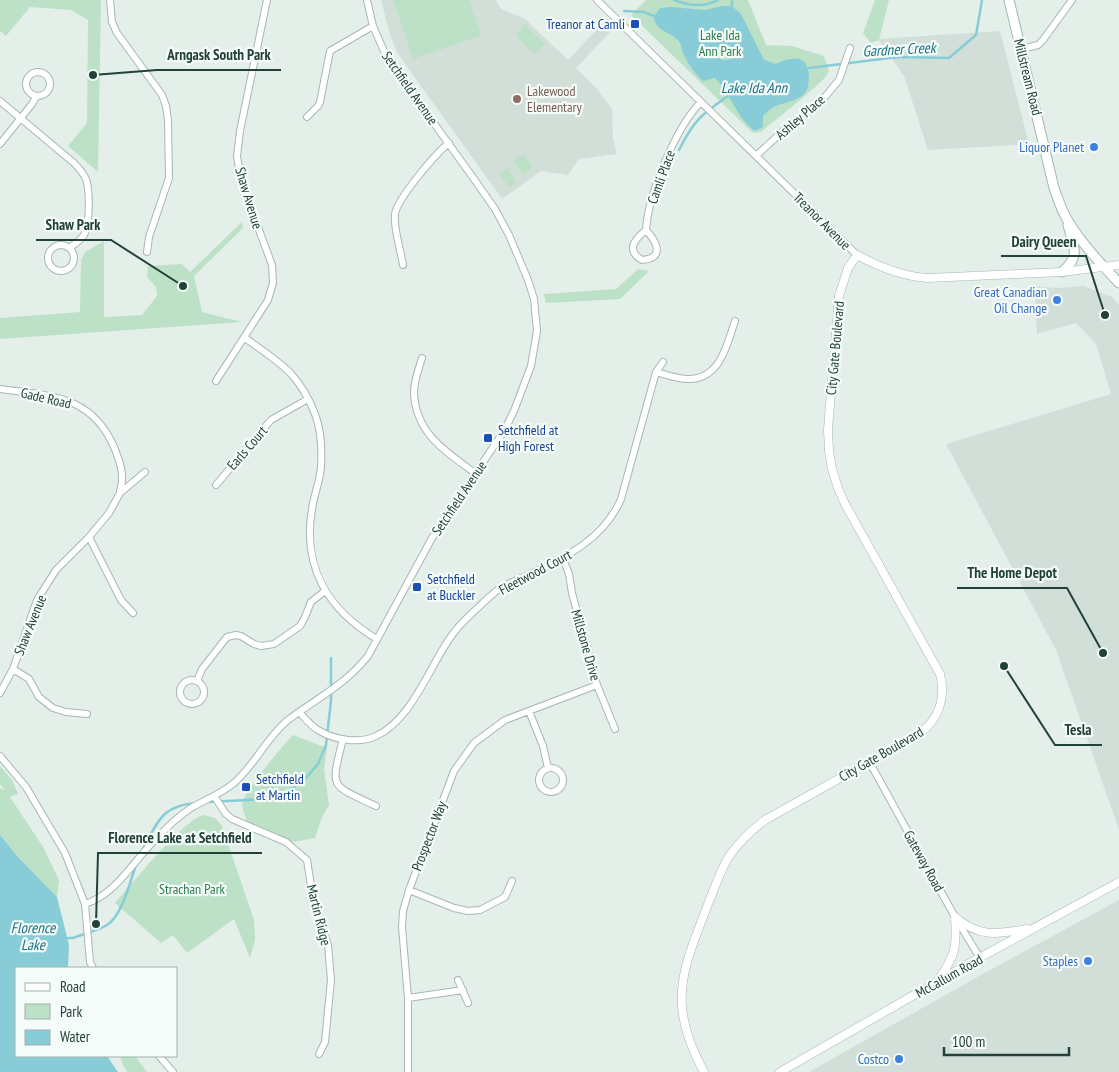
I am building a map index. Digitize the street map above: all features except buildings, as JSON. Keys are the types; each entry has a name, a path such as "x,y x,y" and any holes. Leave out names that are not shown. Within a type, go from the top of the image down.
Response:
{"main road":[{"name":"Millstream Road","path":"1009,0 1054,188 1067,220 1104,268 1119,283"},
{"path":"1062,272 1071,264 1074,257 1074,246 1067,220"}],"street":[{"path":"110,0 112,22 117,33 162,95 166,106 169,178 151,230 147,252"},
{"name":"Shaw Avenue","path":"216,381 268,300 272,283 272,266 241,181 237,156 240,131 267,0"},
{"name":"Setchfield Avenue","path":"85,904 98,900 109,891 146,848 174,820 236,782 277,731 299,712 350,677 368,656 422,554 504,431 524,389 535,348 537,331 536,315 528,280 509,235 495,209 390,64 378,40 367,0"},
{"name":"Treanor Avenue","path":"597,0 857,254 888,270 916,277 943,277 1062,272 1119,265"},
{"path":"1022,49 1038,45 1044,40 1072,0"},
{"path":"307,117 320,102 330,51 373,26"},
{"name":"Ashley Place","path":"757,155 785,129 819,104 839,80 850,48"},
{"path":"0,144 36,96"},
{"path":"0,101 74,163 86,180 88,187 88,223 85,233 80,240 69,248"},
{"name":"Camli Place","path":"646,230 655,240 657,251 652,258 642,260 634,254 634,242 646,230 647,216 667,156 692,111 701,102"},
{"path":"403,265 395,218 396,210 412,184 433,158 449,144"},
{"path":"59,245 69,248 74,257 70,267 60,270 54,269 48,260 50,250 59,245"},
{"name":"City Gate Boulevard","path":"704,1072 687,1032 682,1007 682,993 687,961 723,867 740,842 765,820 870,763 927,728 938,713 943,694 940,674 846,504 832,469 828,429 839,296 848,268 857,254"},
{"path":"656,372 678,378 691,379 701,377 711,371 719,363 734,322"},
{"path":"244,337 292,374 316,416 321,442 321,468 312,510 310,537 314,564 325,591 344,616 377,639"},
{"path":"422,358 414,392 419,418 429,435 443,450 475,472"},
{"name":"Fleetwood Court","path":"299,712 317,730 343,740 376,737 392,726 410,704 458,627 500,588 562,559 599,532 617,508 656,372 663,362"},
{"name":"Gade Road","path":"0,389 60,398 83,407 97,419 109,436 122,464 123,482 120,492"},
{"name":"Earls Court","path":"216,485 271,420 308,399"},
{"name":"Shaw Avenue","path":"0,693 13,669 37,600 56,570 89,537 109,513 120,492 145,472"},
{"path":"89,537 121,600 133,613"},
{"name":"Millstone Drive","path":"562,559 569,574 572,593 597,685 615,729"},
{"path":"197,681 202,668 227,637 241,636 261,646 274,644 300,626 306,617 311,602 325,591"},
{"path":"13,669 29,679 39,698 53,708 66,712 87,714"},
{"name":"Prospector Way","path":"408,1072 408,998 402,928 403,911 408,890 454,771 474,743 505,720 597,685"},
{"path":"528,711 543,746 548,768"},
{"path":"343,740 335,770 334,778 337,785 342,790 376,806"},
{"path":"0,756 26,787 65,853 85,904 90,962 93,967"},
{"name":"Gateway Road","path":"870,763 955,917 980,958"},
{"name":"Martin Ridge","path":"214,796 226,814 232,819 286,842 307,860 314,905 328,945 331,980 325,1042 319,1054"},
{"path":"408,890 454,908 474,910 493,905 505,897 512,881"},
{"name":"McCallum Road","path":"780,1072 935,983 1119,882"},
{"path":"955,917 965,925 990,934 1035,927"},
{"path":"935,983 944,971 956,948 955,917"},
{"path":"458,980 468,1003"},
{"path":"408,998 463,990"},
{"path":"160,1057 173,1072"}],"shaded area":[{"name":"Lakewood Elementary","path":"381,0 496,0 501,9 525,19 568,60 603,23 611,31 576,68 597,89 612,109 613,139 617,154 579,159 568,175 541,171 502,199 398,54 390,35"},
{"path":"1000,31 1029,144 928,150 904,76 878,39"},
{"path":"1035,286 1057,288 1084,286 1112,297 1119,305 1119,830 1056,650 946,444 1111,394 1096,344 1076,323 1037,334"},
{"path":"1119,900 1119,1072 809,1072 979,976"}],"green space":[{"path":"0,0 101,0 98,172 68,146 87,123 88,20 71,10 30,7 6,36 0,31"},
{"path":"393,0 469,0 481,36 413,59"},
{"name":"Lake Ida Ann","path":"646,0 748,0 766,45 792,46 824,56 829,71 810,92 787,111 761,132 753,133 631,15"},
{"path":"875,0 889,0 879,40 871,43 863,33"},
{"path":"525,24 545,44 534,54 515,35"},
{"path":"524,155 533,168 523,175 513,161"},
{"path":"507,168 517,182 509,187 499,174"},
{"path":"242,222 243,228 194,276 202,312 242,322 0,339 0,318 80,312 81,260 85,252 104,241 104,317 142,315 157,296 156,287 147,277 148,266 182,264 190,272"},
{"path":"638,269 649,271 620,299 546,303 544,294 616,289"},
{"path":"293,735 327,748 324,769 329,805 322,817 315,838 292,842 247,821 242,806 251,787"},
{"path":"0,766 12,780 18,794 10,797 43,847 59,880 57,897 19,858 0,835 0,788 5,790 0,784"},
{"name":"Strachan Park","path":"203,815 215,818 222,826 254,920 255,940 250,958 234,919 187,953 173,935 161,943 115,903 170,840"},
{"path":"120,1057 136,1057 147,1072 127,1072"}],"water":[{"name":"Lake Ida Ann","path":"732,6 741,14 764,60 776,64 788,59 799,59 806,65 809,80 805,93 796,100 771,109 763,116 763,127 755,131 748,126 721,84 715,78 703,81 695,73 687,61 678,40 656,25 654,16 660,8 705,10","holes":["721,44 727,44 732,48 733,56 729,59 722,60 718,58 717,51"]},
{"name":"Florence Lake","path":"0,835 19,858 57,897 69,945 68,967 15,967 15,1057 108,1057 118,1072 0,1072"}],"waterway":[{"path":"674,0 696,5 713,3 718,0"},
{"path":"732,0 732,6"},
{"name":"Gardner Creek","path":"809,68 898,57 949,58 976,35 982,0"},
{"name":"Gardner Creek","path":"624,11 644,12 654,16"},
{"path":"679,150 699,119 728,96"},
{"path":"208,802 268,799 284,794 304,780 318,764 326,745 331,701 331,658"},
{"path":"143,849 162,816 176,807 197,803"},
{"path":"68,938 99,929 112,921 125,898 136,865"}],"place":[{"name":"Treanor at Camli","path":"635,24"},
{"name":"Arngask South Park","path":"93,75"},
{"name":"Lakewood Elementary","path":"517,99"},
{"name":"Liquor Planet","path":"1094,147"},
{"name":"Shaw Park","path":"183,286"},
{"name":"Great Canadian Oil Change","path":"1057,300"},
{"name":"Dairy Queen","path":"1105,315"},
{"name":"Setchfield at High Forest","path":"488,438"},
{"name":"Setchfield at Buckler","path":"417,587"},
{"name":"The Home Depot","path":"1103,653"},
{"name":"Tesla","path":"1004,666"},
{"name":"Setchfield at Martin","path":"246,787"},
{"name":"Florence Lake at Setchfield","path":"96,924"},
{"name":"Staples","path":"1088,961"},
{"name":"Costco","path":"899,1059"}],"park label":[{"name":"Lake Ida Ann Park","path":"720,43"}]}
